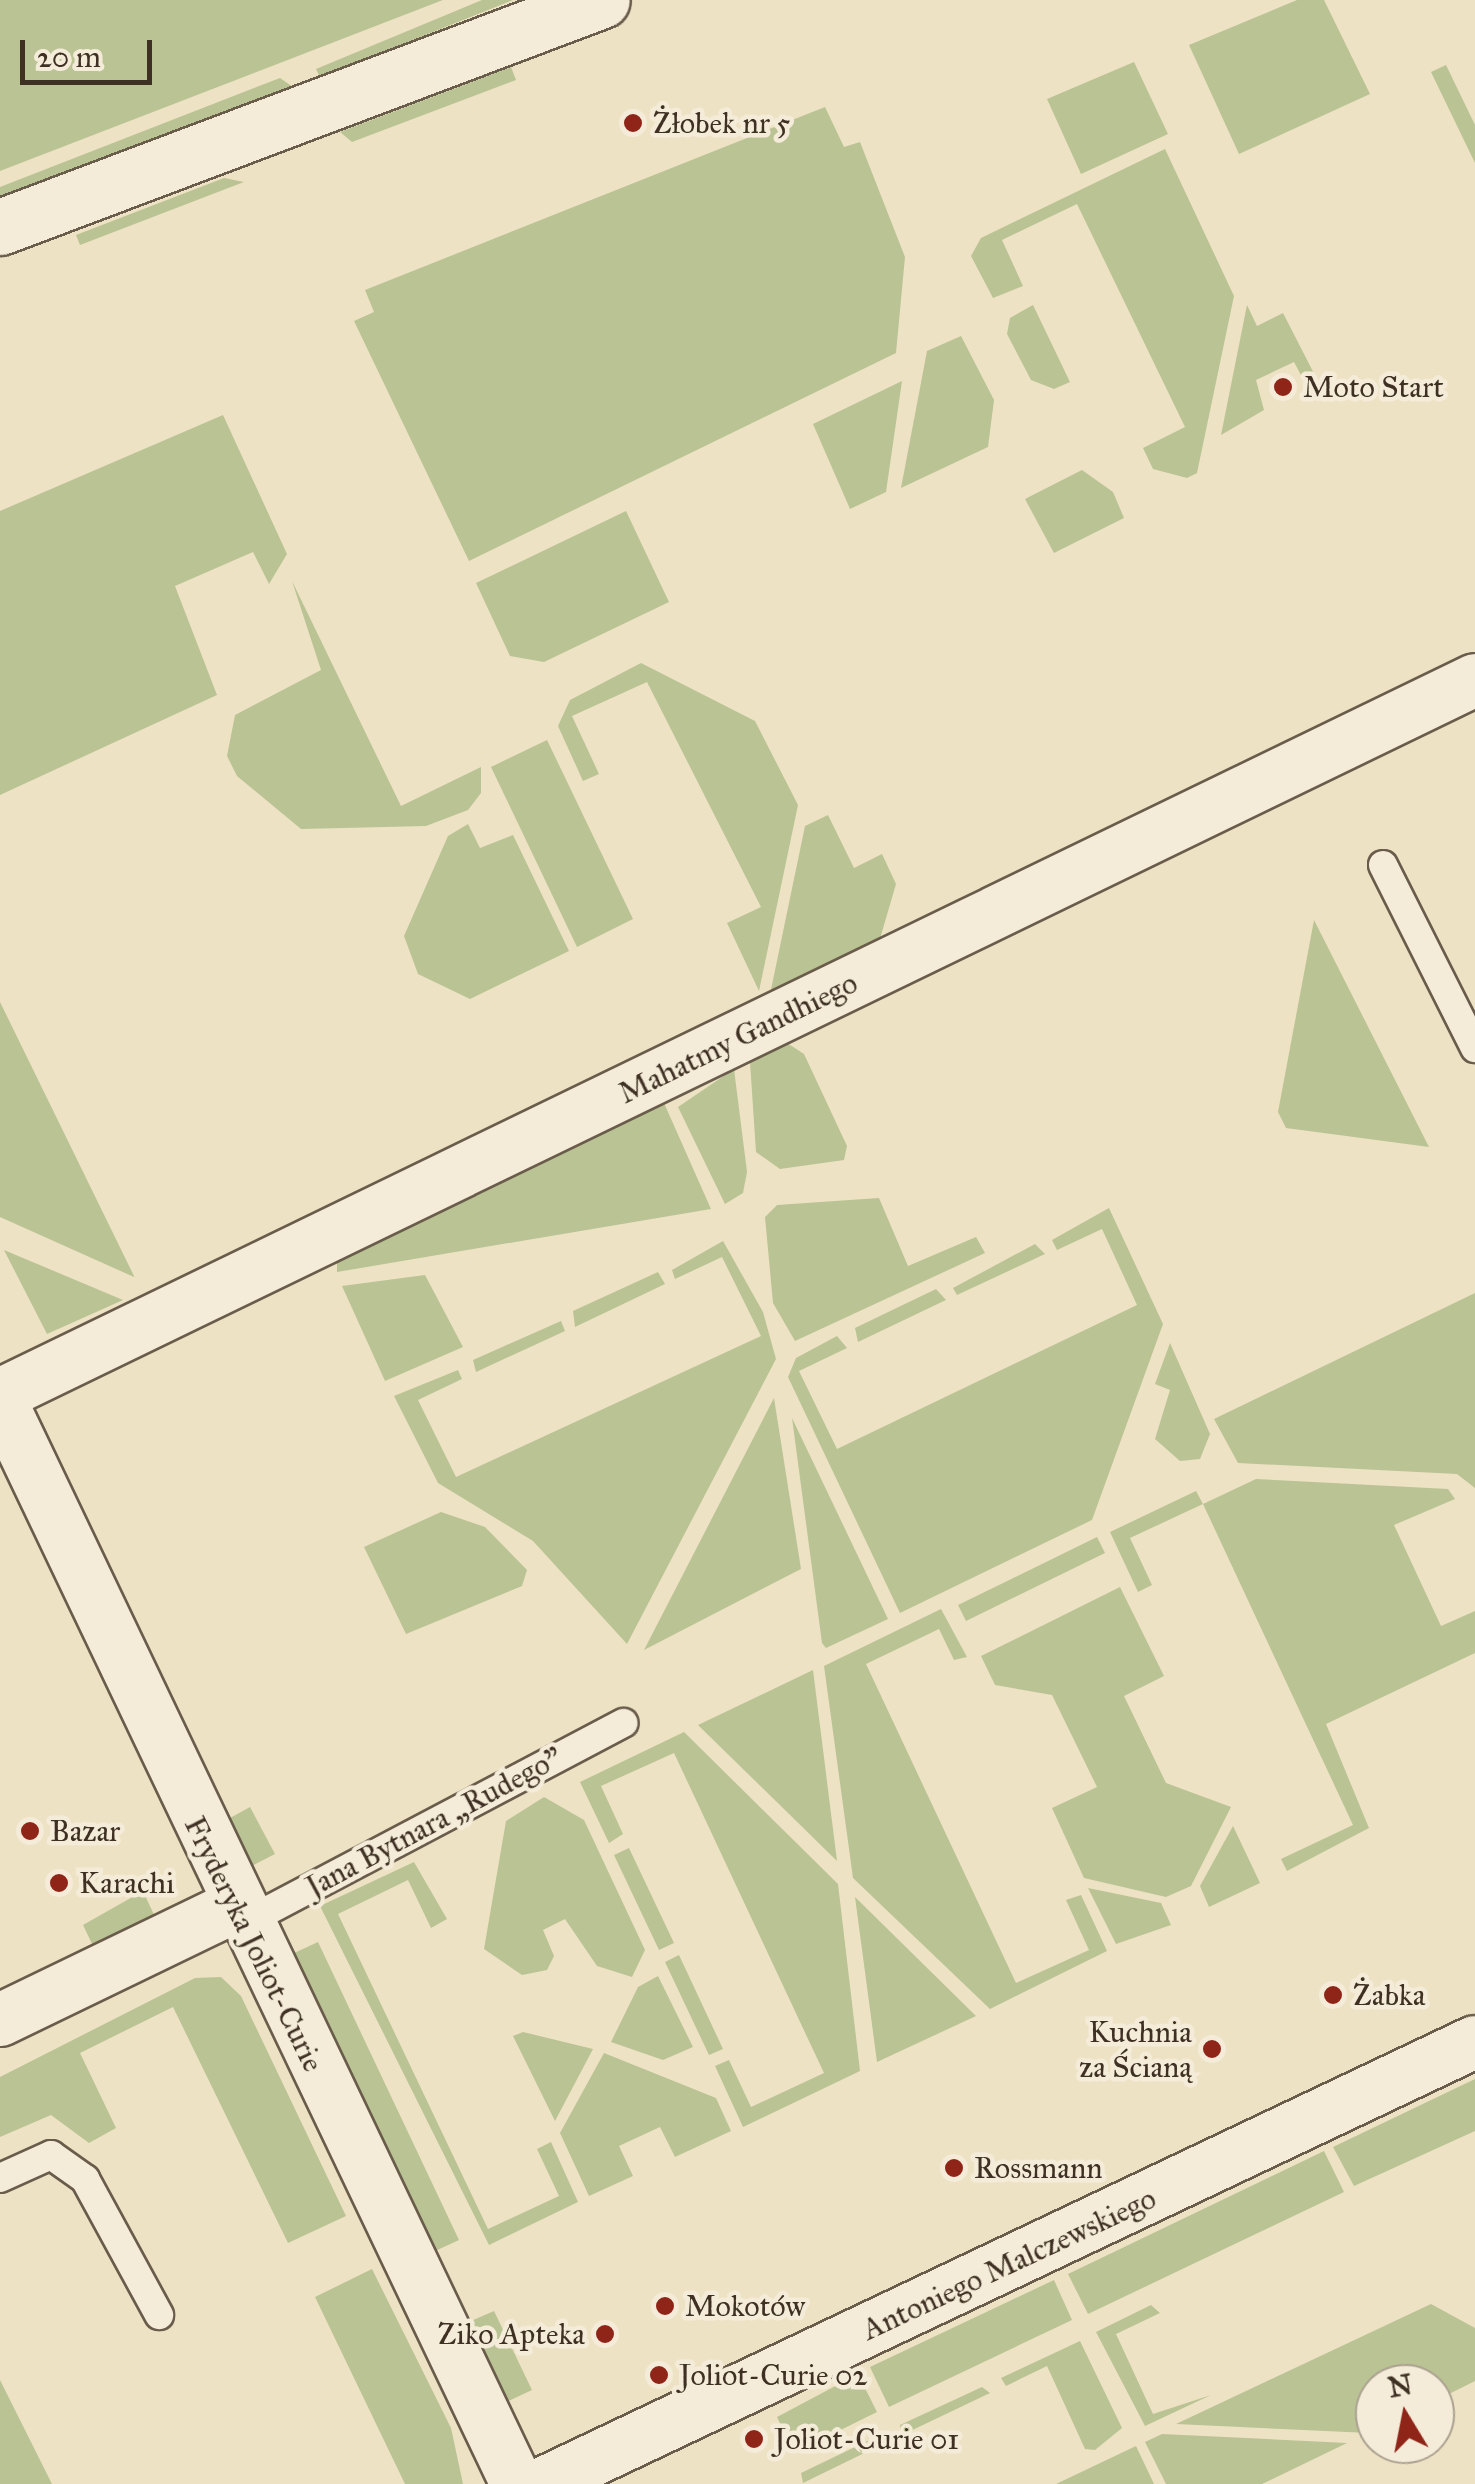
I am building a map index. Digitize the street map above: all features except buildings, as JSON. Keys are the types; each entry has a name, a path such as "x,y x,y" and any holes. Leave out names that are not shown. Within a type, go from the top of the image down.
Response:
{"street":[{"path":"0,227 602,0"},
{"name":"Mahatmy Gandhiego","path":"0,1398 1475,680"},
{"name":"Fryderyka Joliot-Curie","path":"0,1398 240,1915 517,2484"},
{"name":"Jana Bytnara „Rudego”","path":"0,2020 240,1915"},
{"name":"Antoniego Malczewskiego","path":"542,2484 1475,2042"}],"lane":[{"path":"1382,865 1475,1048"},
{"name":"Jana Bytnara „Rudego”","path":"240,1915 624,1723"},
{"path":"0,2178 51,2155 84,2179 158,2315"}],"green space":[{"path":"0,0 443,0 0,171"},
{"path":"482,0 513,0 320,77 316,69"},
{"path":"1297,0 1324,0 1370,94 1239,154 1189,45"},
{"path":"1134,62 1168,134 1081,174 1047,99"},
{"path":"1446,65 1475,125 1475,163 1431,72"},
{"path":"511,67 516,80 352,142 340,132"},
{"path":"280,78 293,87 0,198 0,187"},
{"path":"825,107 844,147 860,142 905,257 896,353 469,561 354,321 374,312 365,290"},
{"path":"1165,149 1234,296 1197,473 1187,478 1153,469 1143,448 1185,427 1077,204 1002,240 1023,286 993,298 971,256 981,238"},
{"path":"224,178 244,182 80,245 76,235"},
{"path":"1033,305 1070,382 1054,389 1031,380 1007,334 1010,318"},
{"path":"1247,305 1257,326 1283,313 1323,391 1312,396 1294,362 1256,380 1264,410 1221,435"},
{"path":"961,336 994,400 988,447 901,488 927,351"},
{"path":"902,381 886,492 850,509 813,424"},
{"path":"223,415 287,554 269,584 253,552 175,586 217,695 0,795 0,511"},
{"path":"1082,470 1113,492 1124,518 1054,553 1025,499"},
{"path":"626,511 669,602 544,662 510,656 476,583"},
{"path":"292,581 401,806 481,767 481,793 468,810 426,826 301,829 237,776 227,756 235,715 321,670"},
{"path":"641,663 755,721 798,805 759,991 727,923 761,907 647,682 572,716 599,774 583,781 558,726 570,700"},
{"path":"547,740 633,919 577,947 491,767"},
{"path":"828,815 854,868 882,854 896,884 877,949 768,1004 805,826"},
{"path":"468,824 480,848 513,835 569,951 470,999 418,974 404,936 448,836"},
{"path":"1314,920 1429,1147 1286,1128 1278,1112"},
{"path":"0,1002 134,1276 134,1277 0,1217"},
{"path":"784,1041 804,1054 847,1146 844,1160 780,1169 756,1152 750,1062"},
{"path":"734,1069 747,1172 743,1193 725,1204 678,1107"},
{"path":"664,1103 711,1209 337,1272 337,1259"},
{"path":"879,1198 908,1266 976,1237 985,1253 795,1341 773,1303 765,1217 777,1205"},
{"path":"1109,1208 1163,1324 1092,1520 900,1613 788,1377 796,1358 837,1336 847,1348 799,1371 837,1449 1137,1305 1102,1229 1057,1250 1052,1240"},
{"path":"723,1241 763,1312 776,1359 627,1644 533,1541 438,1483 394,1396 458,1370 462,1379 418,1400 456,1477 761,1336 722,1257 675,1279 672,1270"},
{"path":"1035,1244 1045,1254 957,1295 953,1288"},
{"path":"4,1250 123,1300 47,1334"},
{"path":"658,1272 665,1284 575,1327 573,1311"},
{"path":"425,1275 463,1347 385,1381 342,1286"},
{"path":"936,1289 946,1300 858,1342 855,1328"},
{"path":"1475,1293 1475,1488 1457,1474 1238,1463 1214,1419"},
{"path":"561,1321 565,1331 476,1372 473,1360"},
{"path":"1170,1343 1210,1434 1200,1459 1180,1461 1155,1439 1170,1390 1155,1384"},
{"path":"774,1398 801,1569 644,1650"},
{"path":"792,1418 888,1619 826,1648 822,1643"},
{"path":"1256,1479 1448,1489 1455,1499 1394,1525 1441,1626 1475,1611 1475,1653 1326,1724 1369,1828 1287,1871 1281,1859 1353,1825 1203,1504"},
{"path":"1196,1491 1203,1504 1130,1538 1152,1585 1138,1592 1110,1532"},
{"path":"441,1512 485,1527 527,1570 522,1586 406,1634 364,1547"},
{"path":"1097,1537 1105,1553 966,1621 958,1605"},
{"path":"1120,1587 1164,1676 1124,1696 1166,1783 1231,1807 1191,1886 1166,1897 1084,1878 1052,1808 1097,1787 1052,1695 995,1685 981,1656"},
{"path":"941,1609 967,1657 954,1660 939,1629 866,1664 1016,1983 1089,1950 1066,1900 1081,1895 1107,1951 990,2009 853,1878 824,1666"},
{"path":"813,1670 837,1861 698,1725"},
{"path":"684,1732 838,1884 860,2071 743,2127 715,2066 729,2060 751,2107 824,2073 674,1753 601,1786 623,1834 609,1843 580,1782"},
{"path":"544,1797 584,1820 645,1950 632,1977 597,1966 565,1919 543,1930 554,1956 547,1970 522,1975 484,1949 506,1821"},
{"path":"250,1807 275,1854 246,1869 221,1823"},
{"path":"1233,1826 1260,1883 1209,1907 1200,1886"},
{"path":"629,1848 674,1943 659,1950 614,1855"},
{"path":"414,1862 447,1919 431,1928 408,1880 338,1914 488,2229 559,2196 537,2149 551,2142 578,2202 489,2245 320,1906"},
{"path":"1088,1888 1161,1903 1171,1925 1116,1944"},
{"path":"143,1891 155,1917 94,1948 83,1925"},
{"path":"855,1897 976,2016 877,2062"},
{"path":"318,1942 459,2240 420,2258 279,1960"},
{"path":"679,1955 723,2049 709,2055 665,1962"},
{"path":"658,1976 693,2047 663,2060 611,2042 638,1987"},
{"path":"221,1977 241,1996 346,2216 288,2243 173,2007 80,2053 116,2128 89,2143 51,2115 0,2137 0,2077 195,1978"},
{"path":"523,2032 593,2049 555,2121 513,2036"},
{"path":"604,2053 716,2098 731,2131 675,2157 660,2127 619,2146 633,2176 589,2196 560,2133"},
{"path":"1475,2079 1475,2131 1354,2186 1333,2147"},
{"path":"1324,2151 1344,2192 1088,2314 1068,2274"},
{"path":"372,2269 451,2428 463,2484 405,2484 315,2297"},
{"path":"1054,2280 1072,2320 889,2407 870,2367"},
{"path":"1431,2304 1475,2328 1475,2381 1455,2391 1455,2364 1355,2364 1355,2432 1176,2424"},
{"path":"1151,2305 1160,2313 1116,2334 1153,2414 1211,2395 1145,2426 1096,2332"},
{"path":"494,2311 532,2390 502,2404 464,2324"},
{"path":"1080,2341 1122,2428 1095,2450 1085,2449 1047,2366 1006,2386 1001,2378"},
{"path":"858,2374 877,2412 794,2453 777,2417"},
{"path":"0,2380 52,2484 0,2484"},
{"path":"982,2387 990,2393 902,2435 900,2425"},
{"path":"884,2433 891,2440 803,2483 801,2473"},
{"path":"1162,2434 1347,2443 1262,2484 1166,2484 1145,2442"},
{"path":"1136,2446 1154,2484 1056,2484"}],"place":[{"name":"Żłobek nr 5","path":"633,123"},
{"name":"Moto Start","path":"1283,387"},
{"name":"Bazar","path":"30,1831"},
{"name":"Karachi","path":"59,1883"},
{"name":"Żabka","path":"1333,1995"},
{"name":"Kuchnia za Ścianą","path":"1212,2049"},
{"name":"Rossmann","path":"954,2168"},
{"name":"Mokotów","path":"665,2306"},
{"name":"Ziko Apteka","path":"605,2334"},
{"name":"Joliot-Curie 02","path":"659,2375"},
{"name":"Joliot-Curie 01","path":"754,2439"}]}
